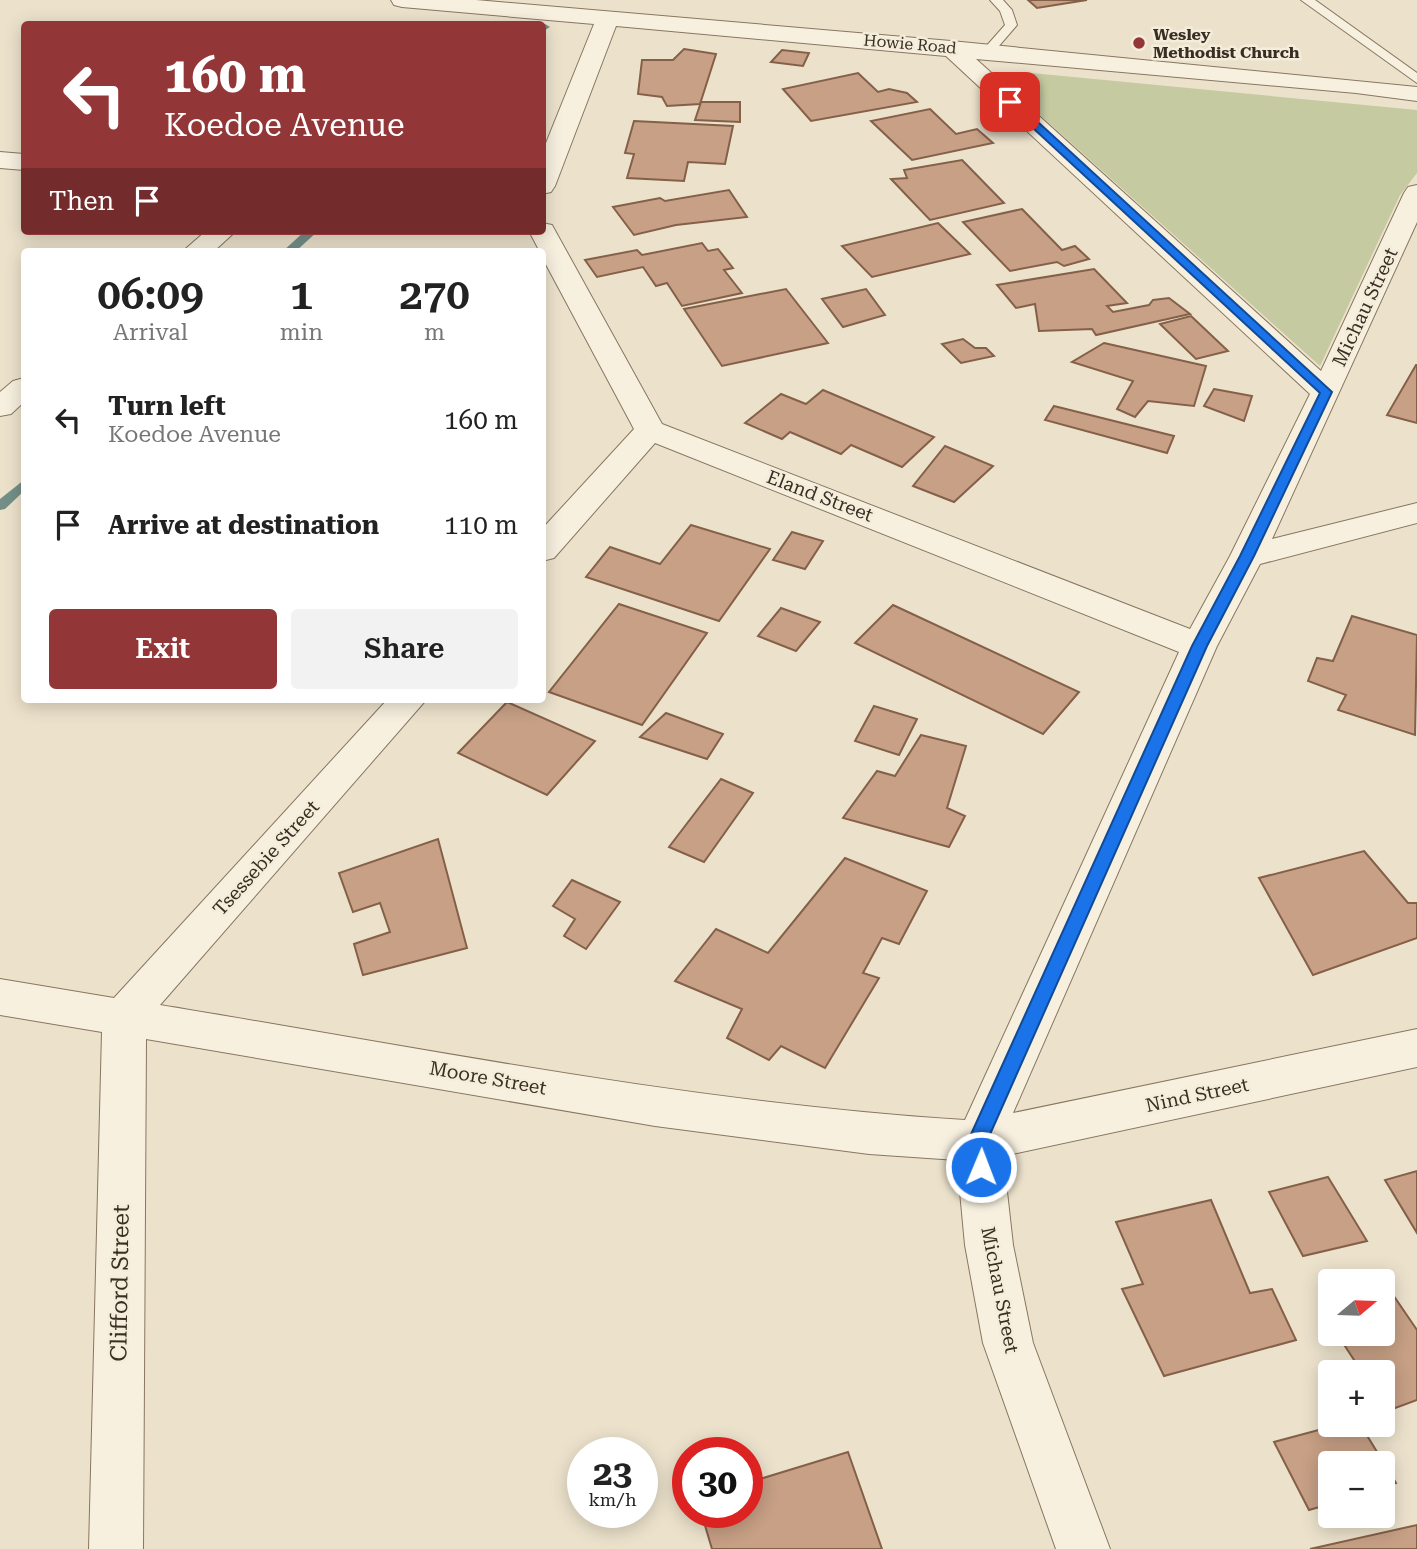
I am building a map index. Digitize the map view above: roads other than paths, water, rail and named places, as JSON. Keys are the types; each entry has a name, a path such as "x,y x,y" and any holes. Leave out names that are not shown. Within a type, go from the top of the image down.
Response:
{"street":[{"name":"Howie Road","path":"402,0 532,5 608,18 988,51 1417,94"},
{"path":"546,176 608,18"},
{"path":"951,48 1326,392"},
{"path":"0,160 21,162"},
{"name":"Michau Street","path":"1083,1549 1008,1343 989,1245 978,1141 1199,646 1247,556 1326,392 1417,193"},
{"path":"201,248 218,235"},
{"path":"544,235 650,429 546,546"},
{"path":"0,407 21,390"},
{"name":"Eland Street","path":"650,429 1199,646"},
{"path":"1247,556 1417,513"},
{"name":"Tsessebie Street","path":"124,1016 405,703"},
{"name":"Moore Street","path":"0,997 655,1106 869,1135 978,1141"},
{"name":"Clifford Street","path":"116,1549 124,1016"},
{"name":"Nind Street","path":"978,1141 1417,1048"}],"lane":[{"path":"988,51 1011,25 1006,10 996,0"},
{"path":"1307,0 1417,79"}],"waterway":[{"path":"293,248 307,235"},
{"path":"0,506 21,487"}],"place":[{"name":"Wesley Methodist Church","path":"1139,43"}]}
